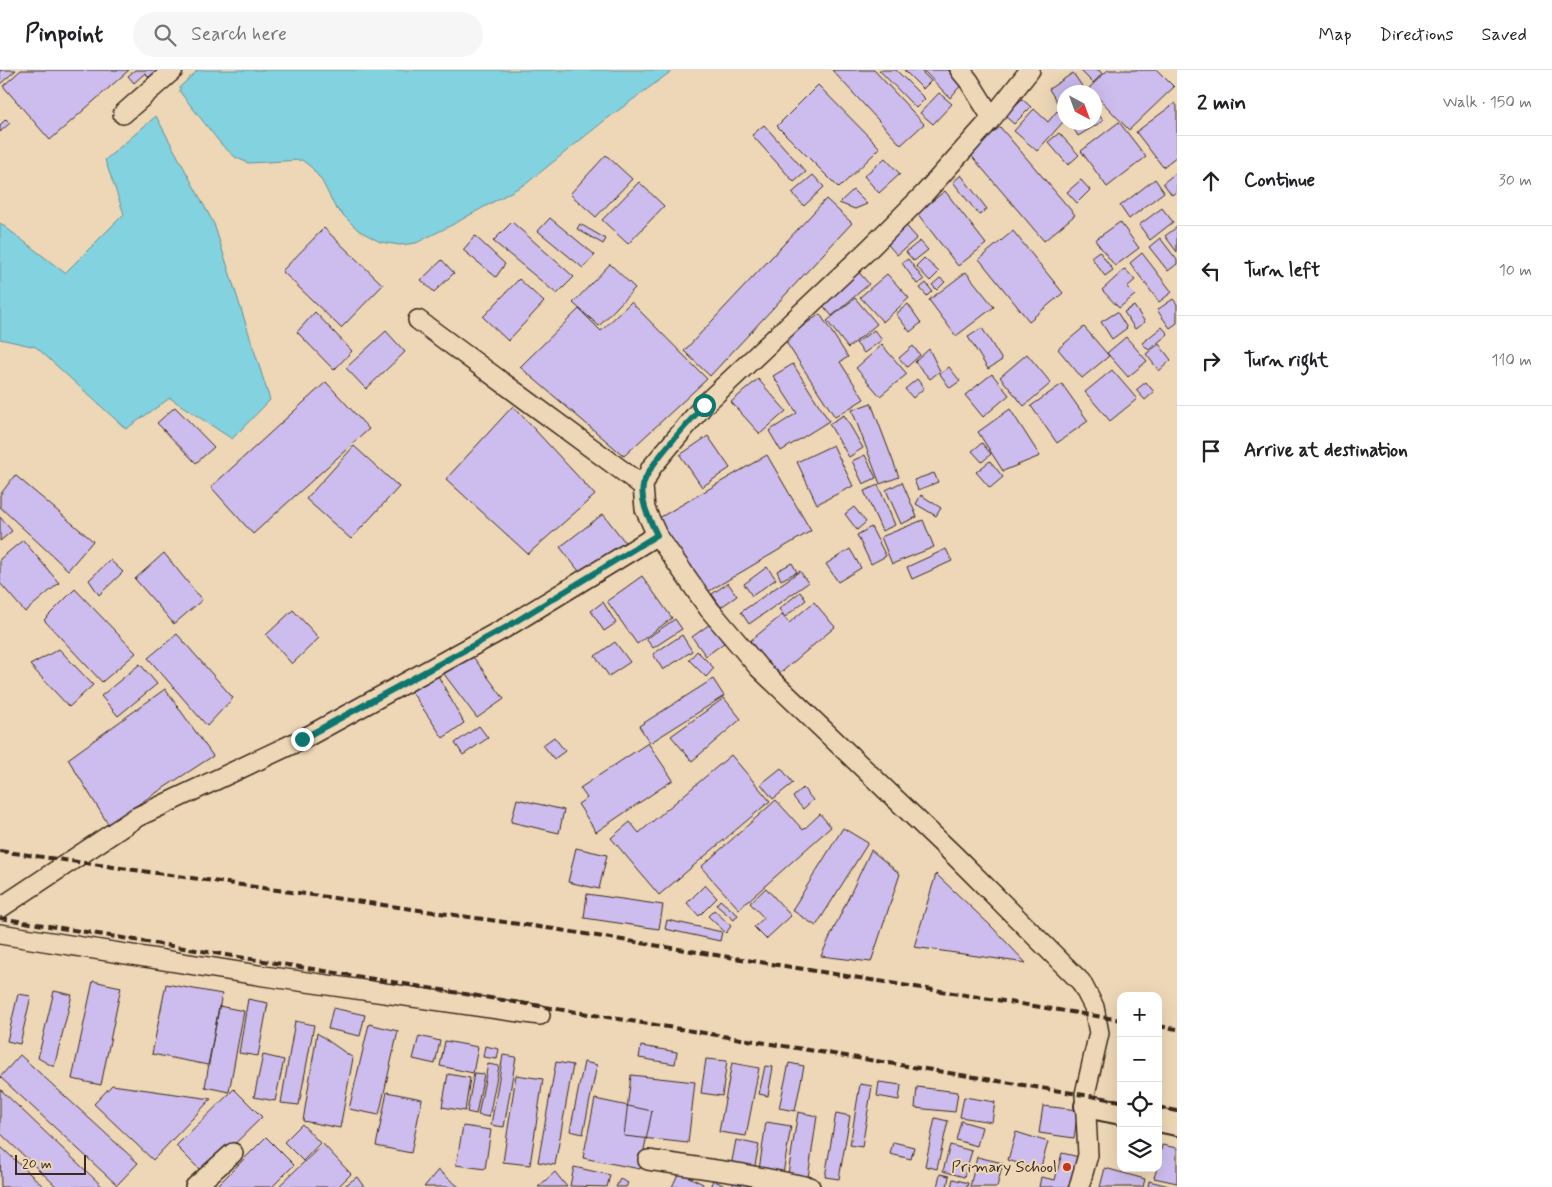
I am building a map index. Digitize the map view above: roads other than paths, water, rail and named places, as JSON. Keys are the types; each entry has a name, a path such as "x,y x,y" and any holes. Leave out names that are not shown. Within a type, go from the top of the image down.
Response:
{"street":[{"path":"123,114 173,70"},
{"path":"960,70 970,80 992,118"},
{"path":"1030,70 992,118 924,194 868,250 704,405 651,468 643,486 645,509 657,535 709,609 760,668 955,856 1081,982 1094,1007 1099,1033 1085,1094 1088,1155 1080,1187"},
{"path":"418,320 643,486"},
{"path":"0,908 138,817 311,734 505,628 657,535"},
{"path":"0,934 264,976 540,1015"},
{"path":"1086,1106 1117,1112"},
{"path":"1162,1121 1177,1124"},
{"path":"195,1187 233,1153"},
{"path":"648,1160 743,1174 810,1187"}],"water":[{"path":"198,70 673,70 604,121 527,183 416,243 400,245 380,242 358,230 335,207 322,181 312,168 302,160 248,163 235,157 221,144 180,92 180,87"},
{"path":"156,116 214,224 270,400 232,439 170,398 126,429 36,347 0,339 0,223 65,273 124,214 105,160"}],"railway":[{"path":"0,851 554,929 1117,1019"},
{"path":"0,918 1117,1100"},
{"path":"1162,1027 1177,1029"},
{"path":"1162,1108 1177,1111"}],"place":[{"name":"Primary School","path":"1067,1167"}]}
